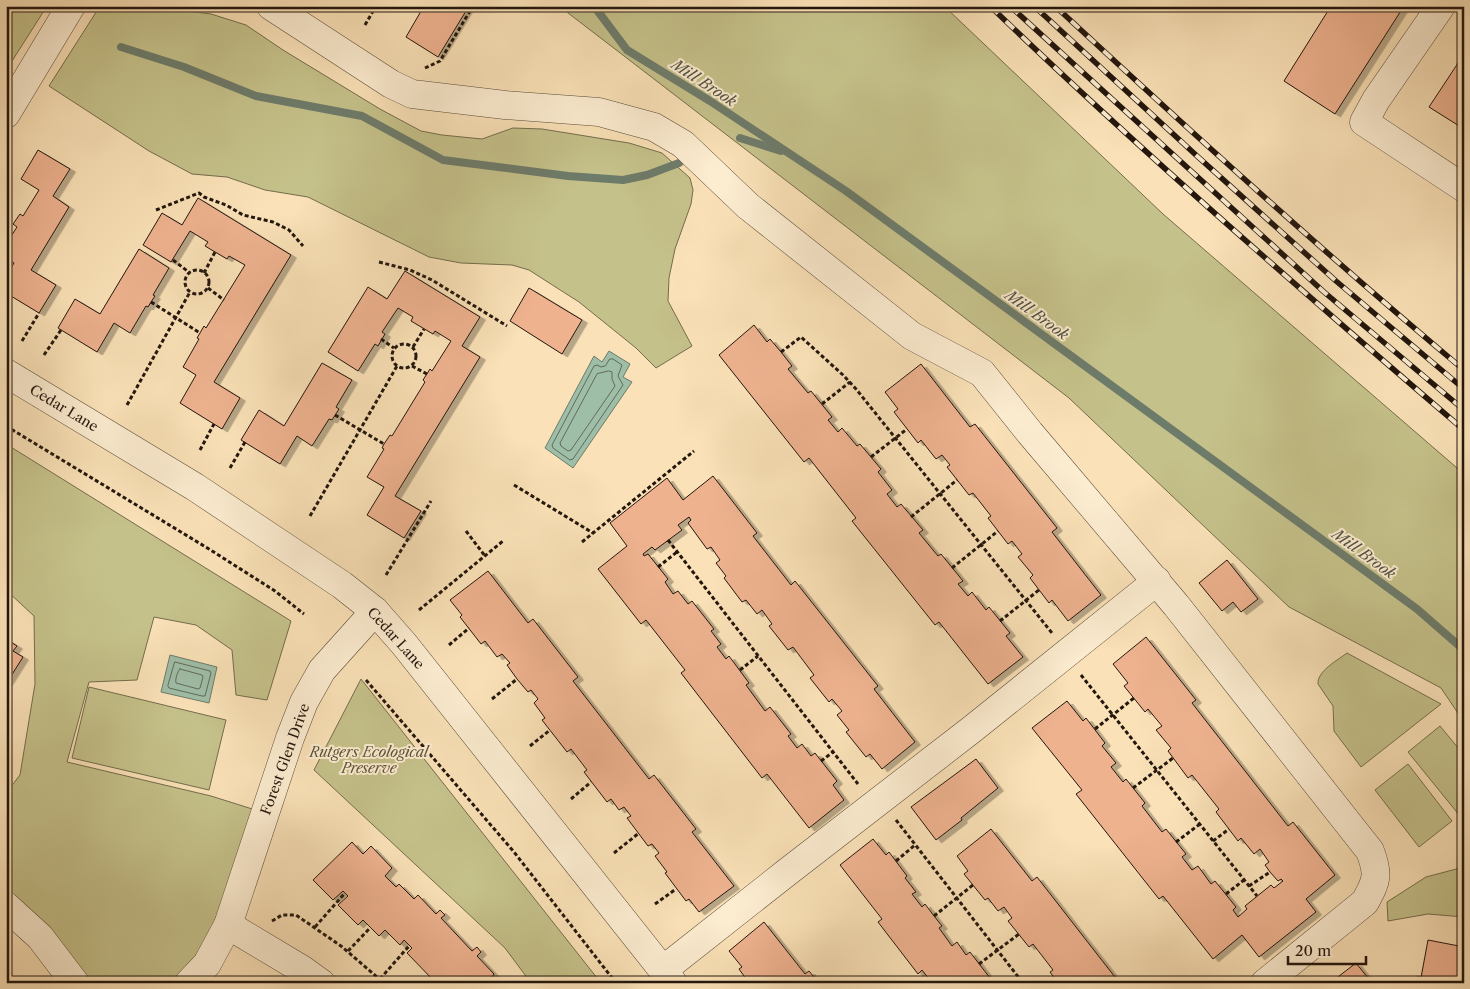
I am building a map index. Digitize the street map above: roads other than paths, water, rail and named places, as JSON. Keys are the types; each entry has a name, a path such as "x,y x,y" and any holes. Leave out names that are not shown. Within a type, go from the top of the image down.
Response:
{"street":[{"path":"6,114 71,6"},
{"path":"271,6 391,84 412,94 504,105 599,112 654,127 683,144 748,206 912,336 982,373 1030,433 1156,581 1370,851 1376,867 1374,884 1365,902 1265,983"},
{"path":"1441,6 1376,100 1364,122 1464,188"},
{"name":"Cedar Lane","path":"6,373 195,487 342,585 375,611 410,652 668,976"},
{"path":"668,976 786,873 971,730 1156,581"},
{"name":"Forest Glen Drive","path":"189,983 207,964 228,925 290,738 304,702 322,670 375,611"},
{"path":"6,906 40,937 74,983"},
{"path":"228,925 303,970 321,983"}],"water":[{"path":"609,351 630,364 623,377 632,382 573,468 545,448 594,356 602,362"},
{"path":"170,655 217,667 209,703 161,692"}],"waterway":[{"name":"Mill Brook","path":"594,6 627,50 710,101 846,191 1417,609 1464,650"},
{"path":"121,47 184,67 256,96 362,116 443,160 568,176 623,180 647,175 679,163"},
{"path":"740,138 781,151"}],"railway":[{"path":"990,6 1106,115 1224,221 1464,430"},
{"path":"1010,6 1324,292 1464,410"},
{"path":"1034,6 1336,281 1464,389"},
{"path":"1055,6 1257,191 1464,370"}],"park label":[{"name":"Rutgers Ecological Preserve","path":"369,760"}]}
